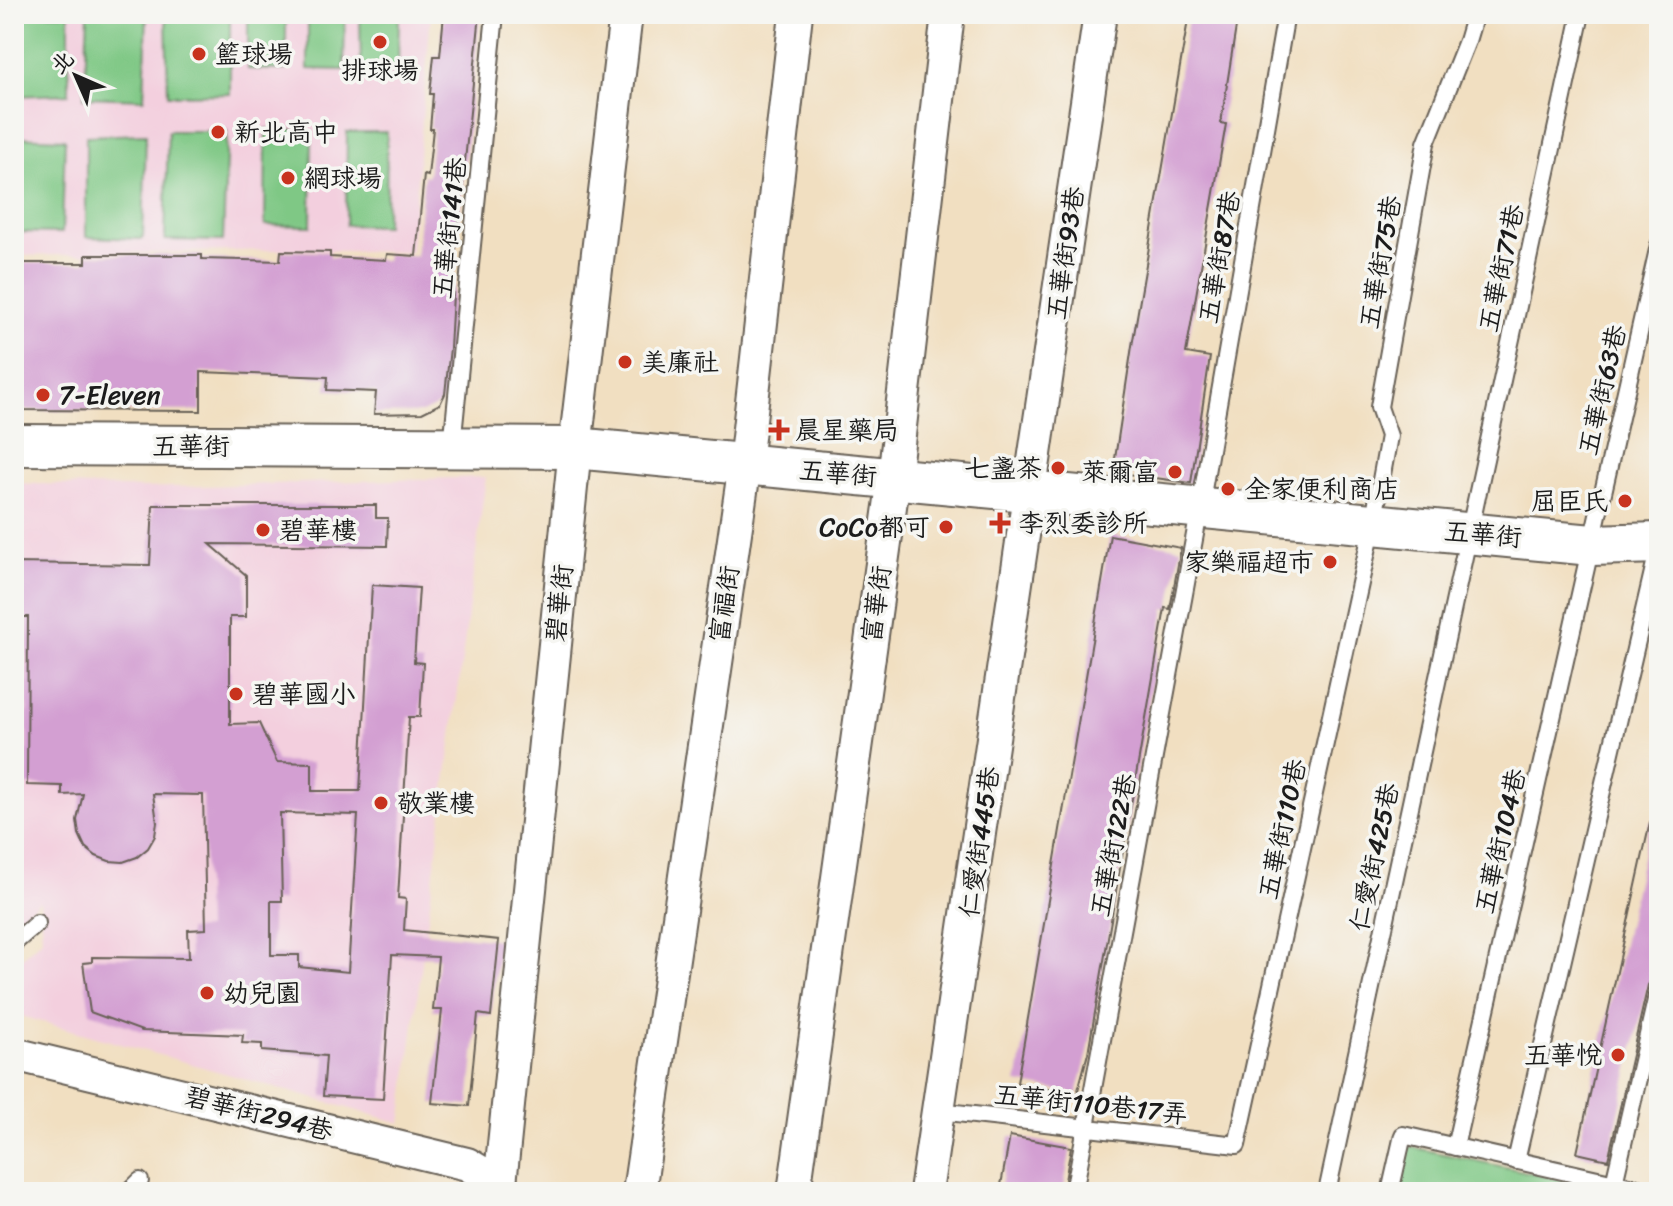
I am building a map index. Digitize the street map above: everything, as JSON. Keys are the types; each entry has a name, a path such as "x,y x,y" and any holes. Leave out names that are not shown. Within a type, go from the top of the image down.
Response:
{"street":[{"name":"碧華街","path":"504,1189 575,448 626,14"},
{"name":"富福街","path":"639,1192 745,464 796,14"},
{"name":"富華街","path":"794,1192 894,478 948,14"},
{"name":"五華街93巷","path":"1031,491 1100,14"},
{"name":"五華街","path":"14,445 575,448 1592,545 1659,545"},
{"name":"仁愛街445巷","path":"926,1192 1031,491"},
{"name":"碧華街294巷","path":"14,1054 467,1164 504,1189"}],"lane":[{"name":"五華街141巷","path":"452,447 495,14"},
{"name":"五華街87巷","path":"1200,507 1286,14"},
{"name":"五華街75巷","path":"1373,524 1389,436 1379,407 1426,143 1475,14"},
{"name":"五華街71巷","path":"1469,533 1581,14"},
{"name":"五華街63巷","path":"1592,545 1659,245"},
{"name":"五華街122巷","path":"1074,1192 1200,507"},
{"name":"五華街110巷","path":"1237,1145 1373,524"},
{"name":"仁愛街425巷","path":"1327,1192 1469,533"},
{"name":"五華街104巷","path":"1455,1147 1592,545"},
{"path":"1516,1161 1659,545"},
{"path":"14,943 37,923"},
{"path":"1614,1183 1659,987"},
{"name":"五華街110巷17弄","path":"939,1111 1237,1145"},
{"path":"1390,1192 1403,1135 1655,1192"}],"shaded area":[{"name":"新北高中","path":"14,14 431,14 411,252 278,250 14,256"},
{"name":"碧華國小","path":"486,477 401,1123 14,1014 14,964 42,939 40,901 14,922 14,483 143,488"}],"green space":[{"path":"14,14 69,14 69,94 14,96"},
{"path":"88,14 147,14 144,99 84,97"},
{"name":"籃球場","path":"166,14 230,14 230,94 168,95"},
{"name":"排球場","path":"248,14 286,14 286,70 248,69"},
{"name":"排球場","path":"308,14 345,14 344,70 308,69"},
{"name":"排球場","path":"360,14 399,14 398,72 361,70"},
{"name":"網球場","path":"266,129 312,131 311,226 265,225"},
{"path":"168,131 227,131 223,241 165,240"},
{"name":"網球場","path":"347,132 387,132 386,226 346,225"},
{"path":"146,134 143,239 86,237 86,136"},
{"path":"14,137 65,139 62,233 14,232"},
{"path":"1407,1146 1621,1192 1397,1192"}],"building":[{"path":"444,14 480,14 455,259 450,348 445,394 440,404 422,413 374,414 376,392 327,390 328,377 201,372 201,411 14,410 14,263 86,263 86,255 202,255 202,259 280,261 281,251 330,252 330,257 386,260 387,254 416,256 424,175 428,176 433,129 430,129 433,94 430,94 434,56 440,56"},
{"path":"1189,14 1238,14 1221,123 1226,124 1186,353 1210,357 1191,483 1113,472"},
{"path":"153,505 376,505 376,518 388,518 387,546 210,544 246,575 246,617 230,617 230,724 259,723 277,762 312,763 312,791 360,791 372,585 419,588 414,662 423,663 420,717 409,717 398,898 406,899 404,930 499,940 491,1016 478,1014 469,1106 432,1103 442,1010 433,1010 438,957 392,955 383,1099 323,1096 326,1056 262,1051 262,1044 242,1043 243,1035 142,1031 90,1012 83,963 92,962 92,957 189,958 188,930 206,929 203,795 153,794 157,822 155,836 148,848 137,857 123,862 96,856 85,847 77,820 83,794 62,795 62,786 27,785 28,617 14,617 14,563 150,565","holes":["280,813 358,815 348,972 299,967 299,955 271,955 271,901 282,901"]},
{"path":"1110,535 1181,548 1170,609 1165,608 1088,1053 1077,1094 1017,1083"},
{"name":"五華悅","path":"1650,822 1659,823 1659,956 1654,977 1648,985 1608,1160 1577,1153"},
{"path":"1010,1136 1071,1147 1063,1192 1040,1192 1001,1185"}],"place":[{"name":"排球場","path":"380,42"},
{"name":"籃球場","path":"199,54"},
{"name":"新北高中","path":"218,132"},
{"name":"網球場","path":"288,178"},
{"name":"美廉社","path":"625,362"},
{"name":"7-Eleven","path":"43,395"},
{"name":"晨星藥局","path":"779,430"},
{"name":"七盞茶","path":"1058,468"},
{"name":"萊爾富","path":"1175,472"},
{"name":"全家便利商店","path":"1228,489"},
{"name":"屈臣氏","path":"1625,501"},
{"name":"李烈委診所","path":"1000,523"},
{"name":"CoCo都可","path":"946,527"},
{"name":"碧華樓","path":"263,530"},
{"name":"家樂福超市","path":"1330,562"},
{"name":"碧華國小","path":"236,694"},
{"name":"敬業樓","path":"381,803"},
{"name":"幼兒園","path":"207,993"},
{"name":"五華悅","path":"1618,1055"}]}
